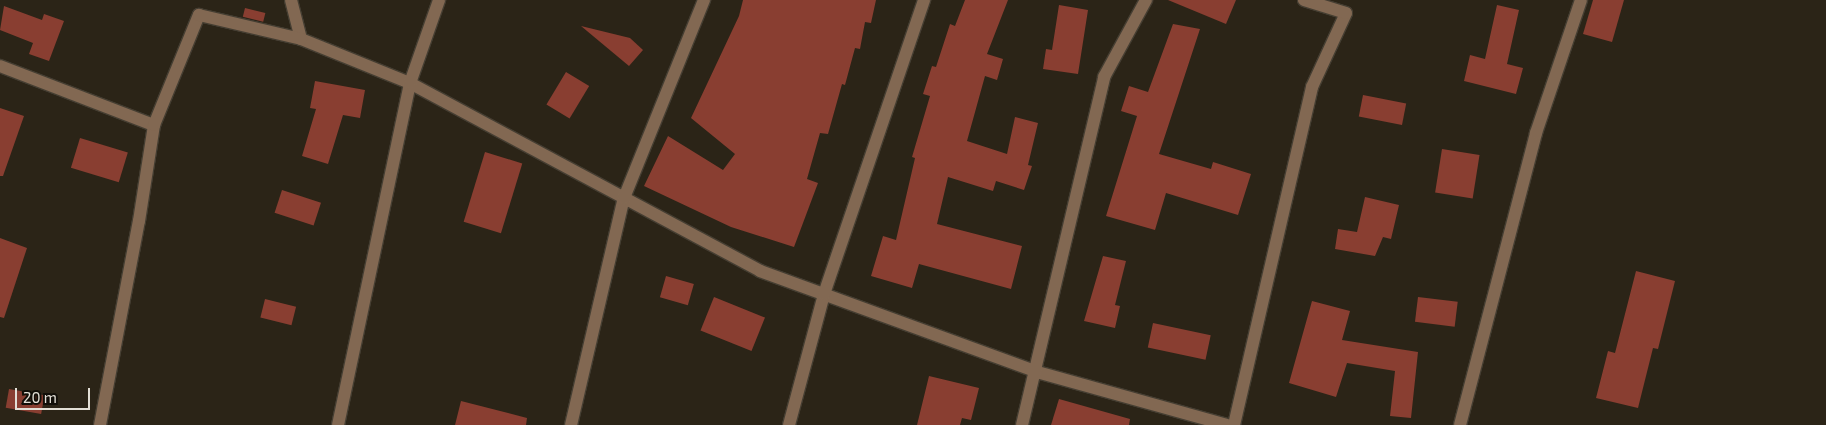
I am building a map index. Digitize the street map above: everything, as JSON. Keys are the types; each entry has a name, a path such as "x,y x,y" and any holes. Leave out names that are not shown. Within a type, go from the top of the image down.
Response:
{"street":[{"path":"291,0 301,39"},
{"path":"338,425 410,83 439,0"},
{"path":"571,425 624,198 704,0"},
{"path":"789,425 824,294 924,0"},
{"path":"1022,425 1037,372 1064,239 1104,77 1146,0"},
{"path":"1234,425 1312,87 1346,13 1304,0"},
{"path":"1460,425 1536,133 1581,0"},
{"path":"100,425 139,221 154,125 199,15 301,39 410,83 760,271 1037,372 1227,425"},
{"path":"0,66 154,125"}],"building":[{"path":"743,0 876,0 871,23 865,22 860,49 855,48 845,85 842,84 828,134 820,133 807,179 818,183 794,247 731,227 644,186 668,136 723,170 735,154 691,118 739,16"},
{"path":"965,0 1008,0 987,54 1003,59 997,80 985,76 967,141 1007,154 1015,117 1038,123 1028,165 1032,166 1024,190 996,181 993,191 948,177 937,224 1022,246 1011,289 919,264 912,288 871,276 883,236 896,240 915,158 912,157 930,96 923,94 932,66 936,67 950,24 955,26"},
{"path":"1168,0 1236,0 1226,24"},
{"path":"1593,0 1624,0 1612,42 1583,34"},
{"path":"1059,5 1088,10 1078,74 1043,69 1046,49 1052,50"},
{"path":"1497,5 1519,10 1507,64 1523,68 1516,94 1464,81 1470,55 1485,59"},
{"path":"4,6 42,20 44,14 64,21 49,61 29,54 33,43 0,30"},
{"path":"245,8 265,13 263,22 243,17"},
{"path":"1173,24 1200,29 1159,154 1211,169 1213,162 1251,174 1238,215 1166,193 1155,230 1106,216 1137,116 1121,111 1129,86 1148,92"},
{"path":"581,26 630,38 643,50 629,66"},
{"path":"566,72 589,86 570,118 546,105"},
{"path":"315,81 365,90 360,118 343,115 328,164 302,156 316,109 310,108"},
{"path":"1363,95 1406,103 1402,125 1359,117"},
{"path":"0,108 24,116 3,176 0,176"},
{"path":"80,138 128,153 119,182 71,168"},
{"path":"1442,149 1480,155 1473,198 1435,192"},
{"path":"485,152 522,163 501,233 464,222"},
{"path":"282,190 321,203 314,225 275,213"},
{"path":"1365,197 1399,205 1391,239 1383,237 1375,256 1335,249 1338,229 1357,232"},
{"path":"0,238 27,248 4,318 0,317"},
{"path":"1103,256 1126,261 1115,305 1120,306 1115,328 1084,321"},
{"path":"1636,271 1675,281 1658,349 1653,348 1638,408 1596,398 1608,351 1615,353"},
{"path":"666,276 694,284 688,305 660,297"},
{"path":"714,297 765,318 752,351 701,330"},
{"path":"1418,297 1458,302 1455,327 1415,322"},
{"path":"265,299 296,307 291,325 260,317"},
{"path":"1312,301 1350,311 1342,340 1418,352 1411,418 1390,416 1395,371 1347,363 1336,397 1289,383"},
{"path":"1153,323 1211,335 1206,360 1148,347"},
{"path":"929,376 979,388 971,420 962,418 960,425 917,425"},
{"path":"9,389 44,395 41,414 6,408"},
{"path":"1059,399 1130,419 1129,425 1051,425"},
{"path":"461,401 527,418 526,425 455,425"}]}
